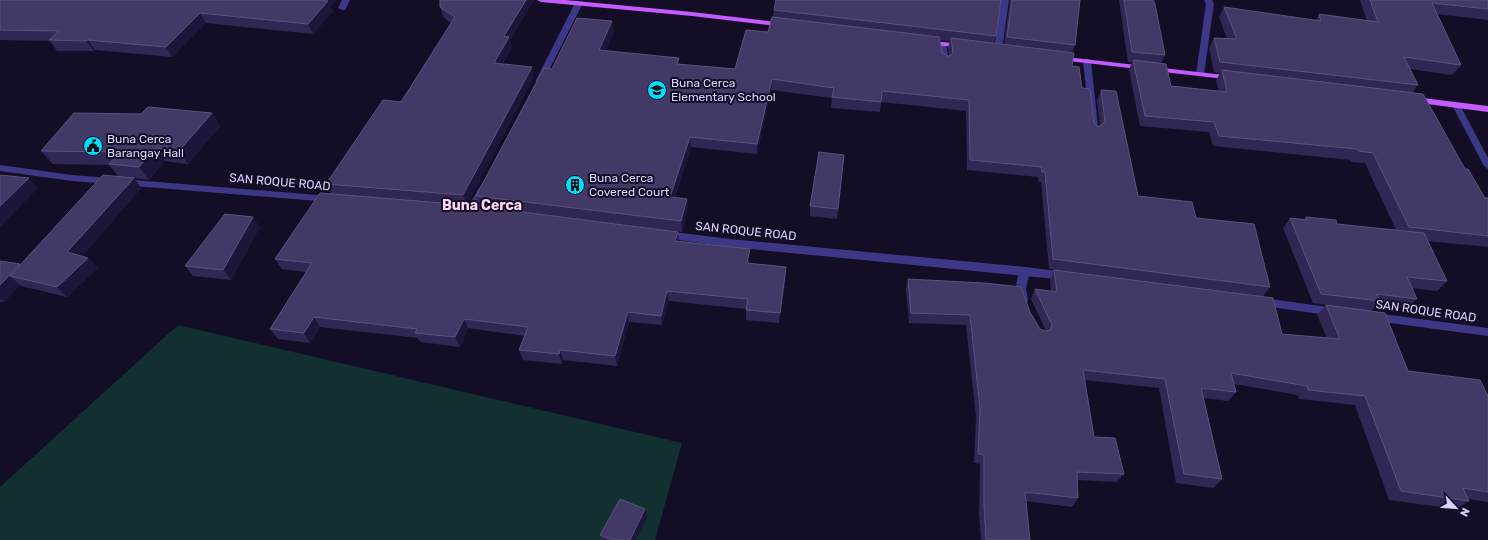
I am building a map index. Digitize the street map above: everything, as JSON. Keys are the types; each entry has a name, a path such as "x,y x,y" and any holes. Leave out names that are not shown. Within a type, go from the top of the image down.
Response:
{"main road":[{"path":"541,0 692,14 794,26"},
{"path":"918,41 970,47"},
{"path":"1050,56 1239,79"},
{"path":"1409,100 1488,109"}],"street":[{"path":"342,8 346,0"},
{"path":"998,50 1005,0"},
{"path":"1200,74 1210,11 1210,4 1208,0"},
{"path":"536,86 579,4"},
{"path":"942,44 945,63"},
{"path":"1087,61 1095,133"},
{"path":"1456,105 1488,166"},
{"name":"SAN ROQUE ROAD","path":"0,168 72,178 342,200"},
{"path":"471,211 486,183"},
{"name":"SAN ROQUE ROAD","path":"659,235 738,244 1025,271 1072,277"},
{"path":"1024,308 1021,288 1025,271"},
{"path":"1253,301 1347,314"},
{"name":"SAN ROQUE ROAD","path":"1362,316 1488,332"}],"green space":[{"path":"178,325 682,443 655,540 0,540 0,487"}],"building":[{"path":"0,0 328,1 308,24 200,13 166,47 88,40 49,40 59,31 0,30"},
{"path":"440,0 526,0 504,36 509,37 494,63 532,67 463,195 326,184 383,100 401,102 455,17 440,7"},
{"path":"776,0 1001,0 996,36 774,10"},
{"path":"1012,0 1080,0 1075,45 1007,37"},
{"path":"1124,0 1153,0 1165,55 1132,52"},
{"path":"1370,0 1488,0 1488,9 1432,3 1461,65 1404,57 1418,85 1220,62 1214,38 1237,39 1224,7 1321,21 1319,14 1378,22"},
{"path":"772,17 939,37 942,53 947,56 950,56 953,53 951,38 1074,53 1072,66 1079,67 1082,88 1090,89 1094,123 1098,127 1105,122 1101,90 1116,91 1138,196 1192,202 1196,218 1254,224 1270,287 1053,259 1045,172 1042,172 1041,167 970,160 969,100 882,91 881,102 832,97 834,88 772,79 757,144 690,137 670,197 687,199 681,221 476,196 544,68 552,69 577,18 612,21 599,50 679,58 677,64 735,69 746,30 768,32"},
{"path":"1133,60 1166,64 1171,86 1227,92 1222,70 1423,94 1465,169 1468,169 1485,198 1488,198 1488,236 1409,227 1373,153 1359,151 1357,149 1219,136 1214,122 1145,116"},
{"path":"148,107 212,113 179,151 156,148 139,167 109,164 120,152 41,151 74,113 141,114"},
{"path":"819,152 844,155 838,209 810,206"},
{"path":"0,175 29,178 0,206"},
{"path":"103,175 134,178 67,252 88,258 57,287 10,276"},
{"path":"320,193 467,205 678,232 675,241 750,249 747,263 786,267 780,313 746,310 748,299 667,291 661,316 628,312 615,356 560,350 559,354 519,350 528,327 464,319 455,337 415,333 417,329 314,317 304,333 270,329 312,263 275,259"},
{"path":"225,214 253,217 223,270 185,266"},
{"path":"1306,217 1336,220 1337,224 1424,233 1447,281 1407,277 1417,299 1377,294 1380,301 1321,294 1290,218 1307,220"},
{"path":"0,261 20,264 0,285"},
{"path":"1054,270 1273,298 1282,334 1340,339 1326,305 1385,313 1408,371 1480,380 1488,396 1488,492 1463,488 1469,501 1401,491 1365,396 1308,390 1307,386 1231,373 1236,392 1201,388 1222,479 1184,474 1165,379 1083,370 1094,437 1115,438 1124,474 1077,472 1078,498 1025,492 1030,540 986,540 984,455 978,454 980,408 970,315 911,313 908,279 984,283 1021,287 1030,312 1040,329 1045,331 1050,330 1052,325 1035,289 1057,292"},
{"path":"620,499 645,509 630,540 613,540 600,535"}],"place":[{"name":"Buna Cerca Elementary School","path":"657,90"},
{"name":"Buna Cerca Barangay Hall","path":"93,146"},
{"name":"Buna Cerca Covered Court","path":"575,185"}],"district":[{"name":"Buna Cerca","path":"482,205"}]}
